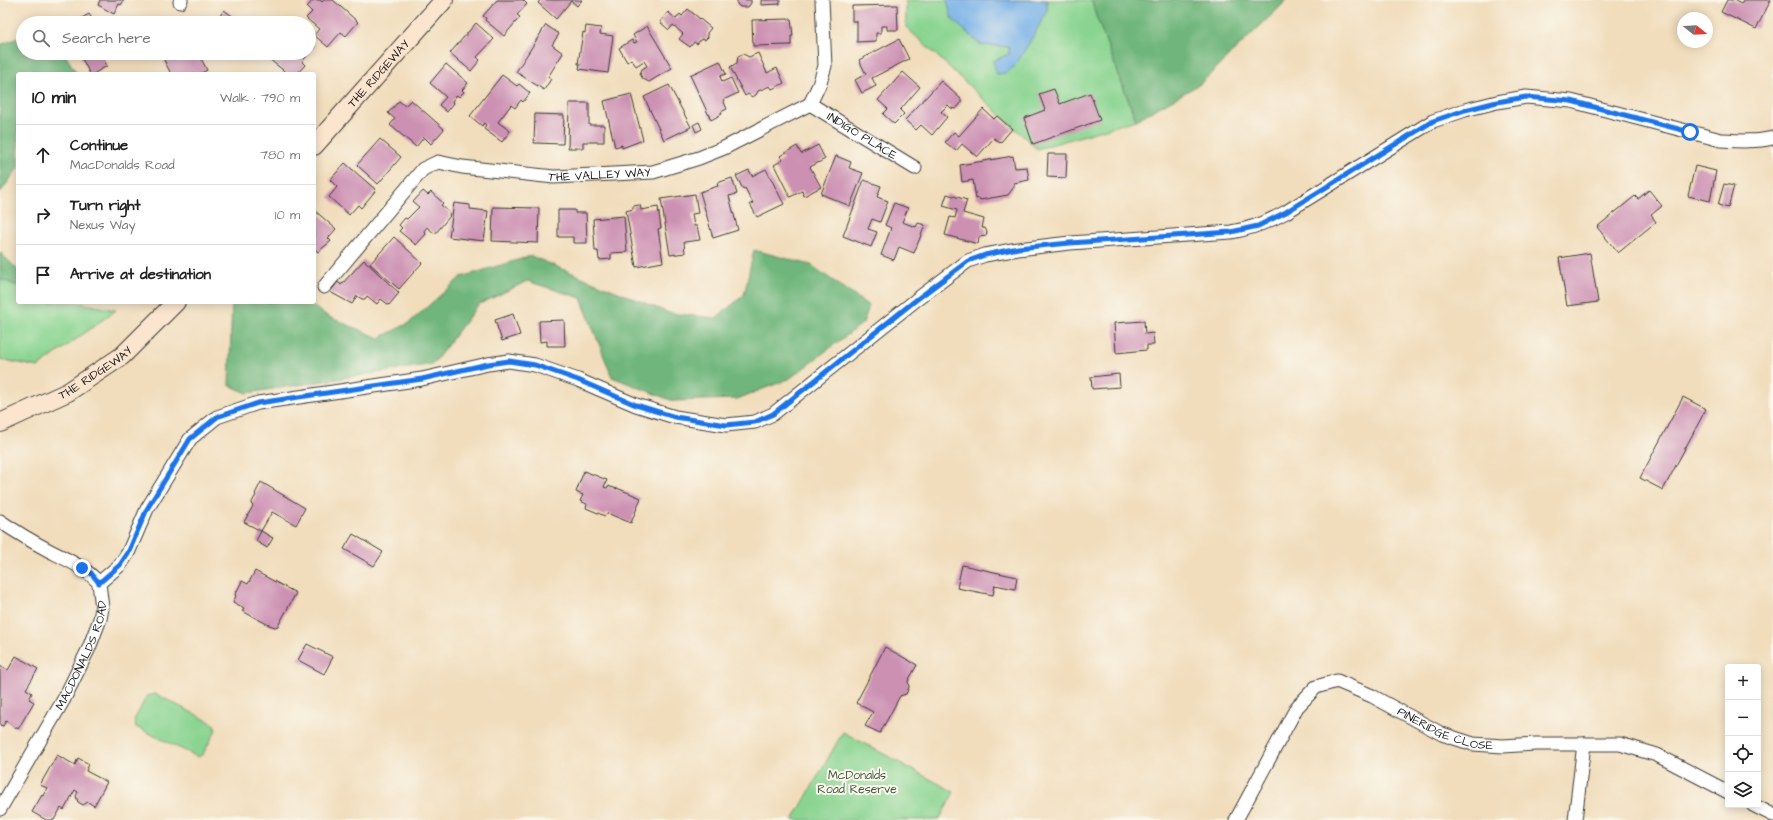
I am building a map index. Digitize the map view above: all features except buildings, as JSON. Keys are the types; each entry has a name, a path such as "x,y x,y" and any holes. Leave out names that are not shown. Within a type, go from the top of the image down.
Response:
{"street":[{"name":"THE RIDGEWAY","path":"316,144 444,0"},
{"path":"810,104 820,85 824,66 822,0"},
{"name":"MACDONALDS ROAD","path":"0,809 64,699 89,648 100,619 102,608 99,583 120,565 128,553 147,509 190,439 217,417 258,403 422,379 488,364 509,361 535,365 578,380 636,405 675,417 726,425 755,422 773,414 911,304 968,261 985,255 1018,248 1231,232 1258,226 1286,212 1433,121 1465,110 1526,97 1552,99 1571,101 1721,140 1762,141 1773,138"},
{"name":"INDIGO PLACE","path":"810,104 915,168"},
{"name":"THE VALLEY WAY","path":"324,287 423,169 438,162 462,167 554,177 653,172 699,158 724,148 810,104"},
{"name":"THE RIDGEWAY","path":"0,423 68,392 122,356 174,304"},
{"path":"0,521 43,547 86,570 99,583"},
{"name":"PINERIDGE CLOSE","path":"1236,820 1297,707 1316,687 1337,682 1372,696 1442,734 1473,744 1503,746 1536,744 1620,744 1657,755 1725,790"},
{"path":"1576,820 1584,744"},
{"path":"1759,808 1773,815"}],"green space":[{"path":"906,0 1092,0 1095,13 1136,120 1037,149 906,27"},
{"path":"1092,0 1287,0 1200,84 1136,120 1095,13"},
{"path":"16,39 16,60 68,60 76,72 16,72 16,171 0,193 0,45"},
{"path":"754,250 811,265 869,306 863,323 789,379 737,399 673,401 612,377 581,298 527,281 478,305 433,364 247,393 229,385 232,304 309,304 329,317 379,338 409,323 461,277 531,256 669,313 716,318 744,295"},
{"path":"0,252 16,268 16,285 0,279"},
{"path":"0,279 16,285 16,304 85,304 116,310 38,367 0,359"},
{"path":"156,694 214,724 216,730 203,754 198,757 136,727 134,720 147,696"},
{"name":"McDonalds Road Reserve","path":"843,732 954,792 939,820 793,820"}],"water":[{"path":"947,0 1047,0 1047,10 1034,35 1014,67 1005,73 997,74 993,61 1009,54 1009,47 981,45 952,19"}],"route":[{"path":"82,568 91,573 99,583 120,565 128,553 147,509 190,439 217,417 258,403 422,379 488,364 509,361 535,365 578,380 636,405 675,417 726,425 755,422 773,414 916,300 968,261 985,255 1018,248 1070,243 1245,230 1270,221 1286,212 1433,121 1465,110 1497,102 1526,97 1571,101 1690,132"}]}
